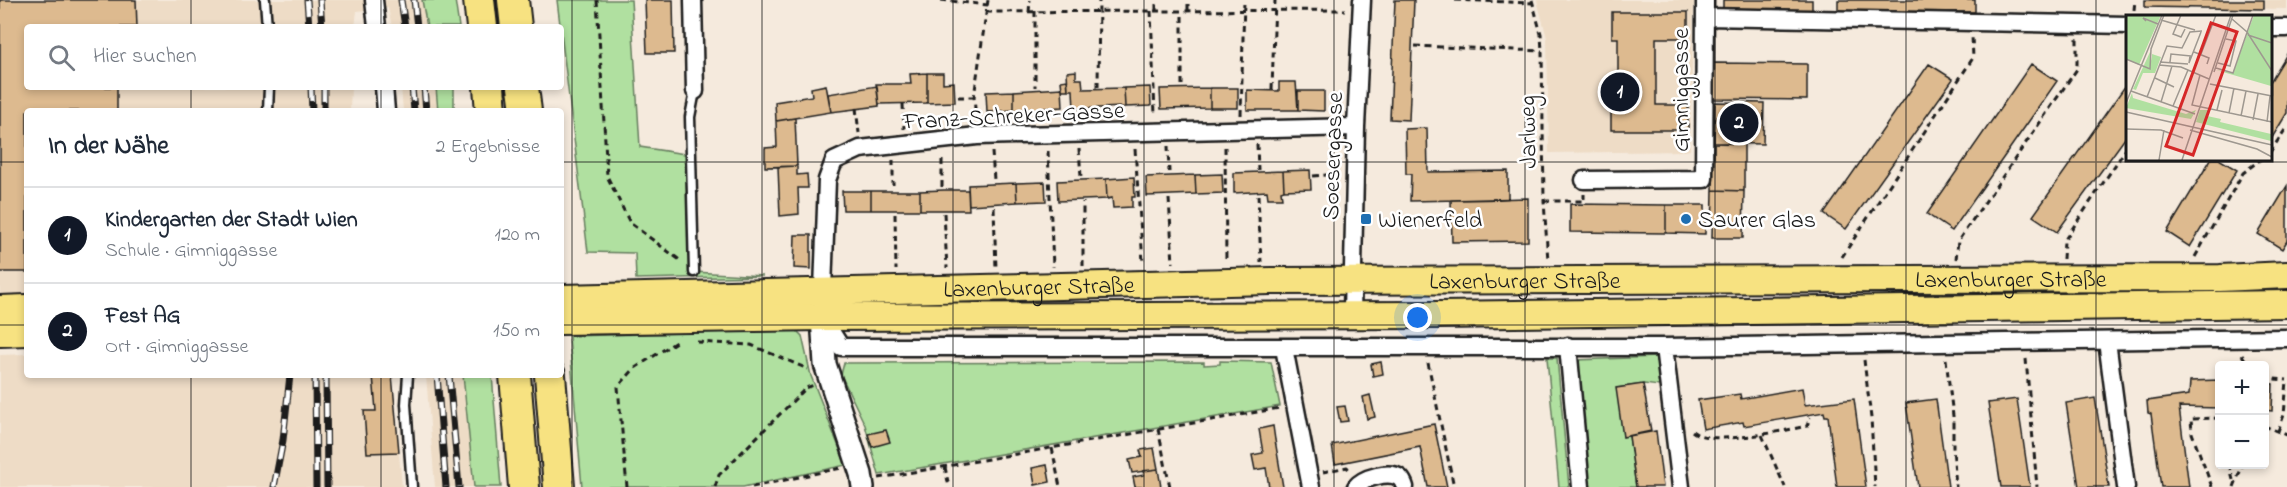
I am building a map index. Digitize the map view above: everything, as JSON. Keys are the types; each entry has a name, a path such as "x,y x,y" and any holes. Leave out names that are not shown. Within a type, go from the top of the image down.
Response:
{"highway":[{"path":"479,0 482,24"},
{"path":"513,0 516,24"},
{"path":"489,90 491,108"},
{"path":"523,90 526,108"},
{"path":"515,378 524,487"},
{"path":"550,378 559,487"}],"main road":[{"name":"Laxenburger Straße","path":"765,305 823,290 1352,280 2196,278 2287,275"},
{"path":"564,298 765,305"},
{"name":"Laxenburger Straße","path":"765,305 822,317 1352,315 2287,304"},
{"path":"564,321 765,305"},
{"path":"0,309 24,308"},
{"path":"0,333 24,332"}],"street":[{"path":"374,0 377,24"},
{"path":"693,0 695,92"},
{"name":"Soesergasse","path":"1352,315 1356,127 1362,5"},
{"path":"1705,8 1971,22 2126,25"},
{"name":"Gimniggasse","path":"1584,180 1704,179 1705,8"},
{"path":"384,90 386,108"},
{"name":"Franz-Schreker-Gasse","path":"822,317 827,180 834,161 860,149 984,136 1356,127"},
{"path":"822,317 841,347 1664,347 2287,338"},
{"path":"822,317 824,380 863,484"},
{"path":"2107,341 2126,487"},
{"path":"1568,346 1581,487"},
{"path":"1664,347 1681,487"},
{"path":"1284,348 1295,405 1315,480"},
{"path":"1358,485 1365,480 1393,475 1399,478 1405,487"}],"lane":[{"path":"265,0 267,24"},
{"path":"268,108 269,90"},
{"path":"694,272 690,117 695,92"},
{"path":"408,378 406,404 412,487"}],"path":[{"path":"597,0 607,177 630,223 694,272"},
{"path":"933,0 987,5"},
{"path":"988,0 974,97 994,180"},
{"path":"1029,12 1030,0"},
{"path":"1098,87 1099,0"},
{"path":"1156,0 1156,11"},
{"path":"1188,0 1188,11"},
{"path":"1226,268 1241,130 1244,0"},
{"path":"1272,88 1275,0"},
{"path":"1455,0 1533,2"},
{"name":"Jarlweg","path":"1533,2 1541,34 1544,201 1549,265"},
{"path":"987,12 1275,11 1362,5"},
{"path":"1035,11 1035,87"},
{"path":"1151,11 1161,132 1169,172"},
{"path":"1182,11 1182,85"},
{"path":"1840,261 1973,58 1971,22"},
{"path":"1956,261 1958,241 2077,69 2077,24"},
{"path":"1415,46 1542,51"},
{"path":"958,97 974,97"},
{"path":"893,185 903,104"},
{"path":"855,108 860,149"},
{"path":"2272,150 2287,127"},
{"path":"1241,130 1258,170"},
{"path":"1134,132 1143,269"},
{"path":"1047,134 1053,270"},
{"path":"1078,134 1081,177"},
{"path":"942,140 942,188"},
{"path":"2063,260 2064,241 2126,149"},
{"path":"2193,261 2243,173 2260,160"},
{"path":"1313,176 1355,173"},
{"path":"1544,201 1584,201 1584,180"},
{"path":"1258,195 1262,268"},
{"path":"1169,199 1173,269"},
{"path":"1083,202 1083,270"},
{"path":"994,207 996,271"},
{"path":"944,213 948,271"},
{"path":"895,214 896,272"},
{"path":"668,340 751,345 824,380"},
{"path":"627,487 618,387 635,368 679,340"},
{"path":"2025,342 2037,487"},
{"path":"1944,343 1953,416 1956,487"},
{"path":"1862,344 1871,418 1875,487"},
{"path":"1424,347 1454,487"},
{"path":"2269,379 2287,381 2284,415 2278,431"},
{"path":"715,487 719,475 806,388 824,380"},
{"path":"863,484 945,467 1295,405"},
{"path":"1675,425 1686,426 1695,434 1709,437 1761,435 1807,426 1810,417"},
{"path":"2212,487 2192,433 2191,419 2215,418"},
{"path":"2269,428 2287,435"},
{"path":"1158,429 1170,487"},
{"path":"1761,435 1785,487"},
{"path":"1052,448 1060,487"},
{"path":"752,487 847,466"},
{"path":"945,467 949,487"},
{"path":"1315,480 1347,467 1358,485"},
{"path":"2230,469 2234,487"},
{"path":"2234,487 2241,469"}],"shaded area":[{"path":"0,0 422,0 426,24 391,24 388,8 357,11 355,24 24,24 24,90 351,90 350,108 24,108 24,295 0,295"},
{"path":"1537,0 1694,0 1690,150 1549,153 1547,38"},
{"path":"2145,0 2287,0 2287,9 2145,7"},
{"path":"401,90 436,90 438,108 403,108"},
{"path":"24,354 24,378 392,378 402,487 0,487 0,355"},
{"path":"426,378 463,378 474,487 435,487"}],"green space":[{"path":"422,0 455,0 459,24 426,24"},
{"path":"557,0 631,0 640,147 691,155 694,272 763,276 636,279 635,253 588,252 564,57 564,24 560,24"},
{"path":"436,90 454,90 454,108 438,108"},
{"path":"796,330 802,336 811,376 846,465 743,487 582,487 569,336"},
{"path":"1656,357 1659,386 1644,384 1617,388 1623,436 1629,436 1636,487 1588,487 1576,360"},
{"path":"1547,358 1557,358 1569,487 1559,487"},
{"path":"1220,361 1271,362 1280,406 879,475 865,425 841,375 844,363 1204,362 1204,365 1220,364"},
{"path":"463,378 492,378 501,487 474,487"}],"building":[{"path":"0,0 136,0 137,24 24,24 24,90 117,90 117,108 24,108 24,272 0,272"},
{"path":"645,0 673,0 674,53 647,53"},
{"path":"1395,0 1414,0 1409,120 1390,119"},
{"path":"1723,0 1812,0 1812,10 1723,9"},
{"path":"1838,0 1975,0 1975,12 1838,11"},
{"path":"2145,0 2264,0 2264,9 2145,7"},
{"path":"1612,12 1688,12 1688,38 1656,38 1656,105 1688,105 1688,130 1611,130 1611,103 1618,103 1618,38 1612,38"},
{"path":"2287,54 2287,113 2272,138 2272,79"},
{"path":"1714,63 1807,64 1807,100 1713,99"},
{"path":"1929,64 1953,79 1846,229 1824,214"},
{"path":"2031,64 2057,81 1952,231 1927,214"},
{"path":"1076,71 1076,79 1082,79 1083,89 1124,88 1125,107 1074,109 1073,90 1068,90 1067,72"},
{"path":"927,73 943,73 943,83 954,82 955,102 927,103"},
{"path":"927,73 927,103 879,104 876,84 911,84 910,74"},
{"path":"1067,80 1068,90 1062,90 1061,81"},
{"path":"1279,82 1296,82 1298,110 1247,110 1247,90 1279,91"},
{"path":"826,85 831,112 776,121 775,102 812,96 811,88"},
{"path":"2126,85 2126,137 2057,232 2033,216"},
{"path":"877,86 879,106 831,112 828,94"},
{"path":"1150,87 1151,106 1125,107 1124,88"},
{"path":"1062,88 1063,107 1014,110 1014,91"},
{"path":"1210,88 1210,108 1161,109 1160,89"},
{"path":"1210,88 1238,88 1238,108 1210,108"},
{"path":"1014,91 1014,110 987,112 986,92"},
{"path":"1298,91 1324,91 1324,111 1298,110"},
{"path":"1715,102 1764,103 1763,144 1714,143"},
{"path":"795,118 797,166 765,167 765,148 777,147 776,121"},
{"path":"1427,128 1428,172 1508,171 1508,199 1410,201 1411,174 1406,174 1405,129"},
{"path":"1714,143 1744,143 1744,191 1713,190"},
{"path":"2210,160 2221,160 2237,170 2190,247 2167,232"},
{"path":"797,166 797,175 807,174 808,188 798,188 799,214 780,216 778,167"},
{"path":"1310,170 1311,189 1284,190 1283,171"},
{"path":"1283,171 1282,198 1268,198 1267,191 1234,193 1234,173"},
{"path":"1222,174 1223,193 1196,194 1195,175"},
{"path":"1195,175 1196,194 1147,196 1146,177"},
{"path":"1134,177 1135,197 1132,197 1132,207 1113,208 1112,198 1107,199 1106,179"},
{"path":"1106,179 1107,199 1058,201 1057,181"},
{"path":"1045,182 1046,201 1017,202 1016,183"},
{"path":"1016,183 1017,202 969,205 968,185"},
{"path":"2287,186 2287,241 2282,249 2258,234"},
{"path":"968,190 969,210 920,210 920,191"},
{"path":"1713,190 1744,191 1743,238 1712,238"},
{"path":"842,191 871,191 871,210 843,210"},
{"path":"871,191 920,191 920,210 871,210"},
{"path":"1528,198 1528,241 1452,242 1451,200"},
{"path":"1570,204 1666,205 1666,233 1570,232"},
{"name":"Saurer Glas","path":"1666,205 1705,205 1705,234 1666,233"},
{"path":"795,235 811,235 811,269 794,268"},
{"path":"1381,362 1383,374 1373,376 1371,364"},
{"path":"373,378 392,378 399,452 367,453 364,411 376,411"},
{"path":"2215,380 2215,408 2179,407 2189,487 2161,487 2151,414 2148,413 2147,401 2189,395 2190,381"},
{"path":"1643,384 1651,431 1623,437 1616,388"},
{"path":"2269,384 2273,384 2272,411 2269,411"},
{"path":"1802,388 1805,405 1854,399 1866,487 1837,487 1828,416 1825,416 1824,412 1744,426 1743,422 1703,429 1698,400 1740,394 1741,399"},
{"path":"1370,395 1375,417 1367,419 1363,397"},
{"path":"2095,398 2109,487 2079,487 2066,403"},
{"path":"1936,399 1948,487 1918,487 1906,403"},
{"path":"2017,399 2030,487 2001,487 1988,403"},
{"path":"1345,406 1348,421 1340,422 1337,407"},
{"path":"1434,424 1447,487 1428,487 1420,447 1335,464 1332,445"},
{"path":"1273,426 1283,487 1269,487 1266,468 1255,470 1252,455 1263,453 1259,429"},
{"path":"886,430 890,442 872,447 868,434"},
{"path":"1656,431 1663,487 1636,487 1629,436"},
{"path":"1154,448 1158,469 1132,473 1129,460 1142,457 1140,450"},
{"path":"1047,465 1050,482 1035,485 1032,468"},
{"path":"1158,469 1161,487 1135,487 1133,477 1144,475 1143,471"}],"railway":[{"path":"307,0 309,24"},
{"path":"320,0 322,24"},
{"path":"401,0 405,24"},
{"path":"414,0 417,24"},
{"path":"311,90 312,108"},
{"path":"324,90 324,108"},
{"path":"412,90 414,108"},
{"path":"424,90 426,108"},
{"path":"274,487 283,440 290,378"},
{"path":"315,378 316,487"},
{"path":"326,378 327,487"},
{"path":"437,378 446,487"},
{"path":"449,378 459,487"}],"place":[{"name":"Kindergarten der Stadt Wien","path":"1620,92"},
{"name":"Fest AG","path":"1739,123"},
{"name":"Wienerfeld","path":"1366,219"},
{"name":"Saurer Glas","path":"1686,219"}]}
